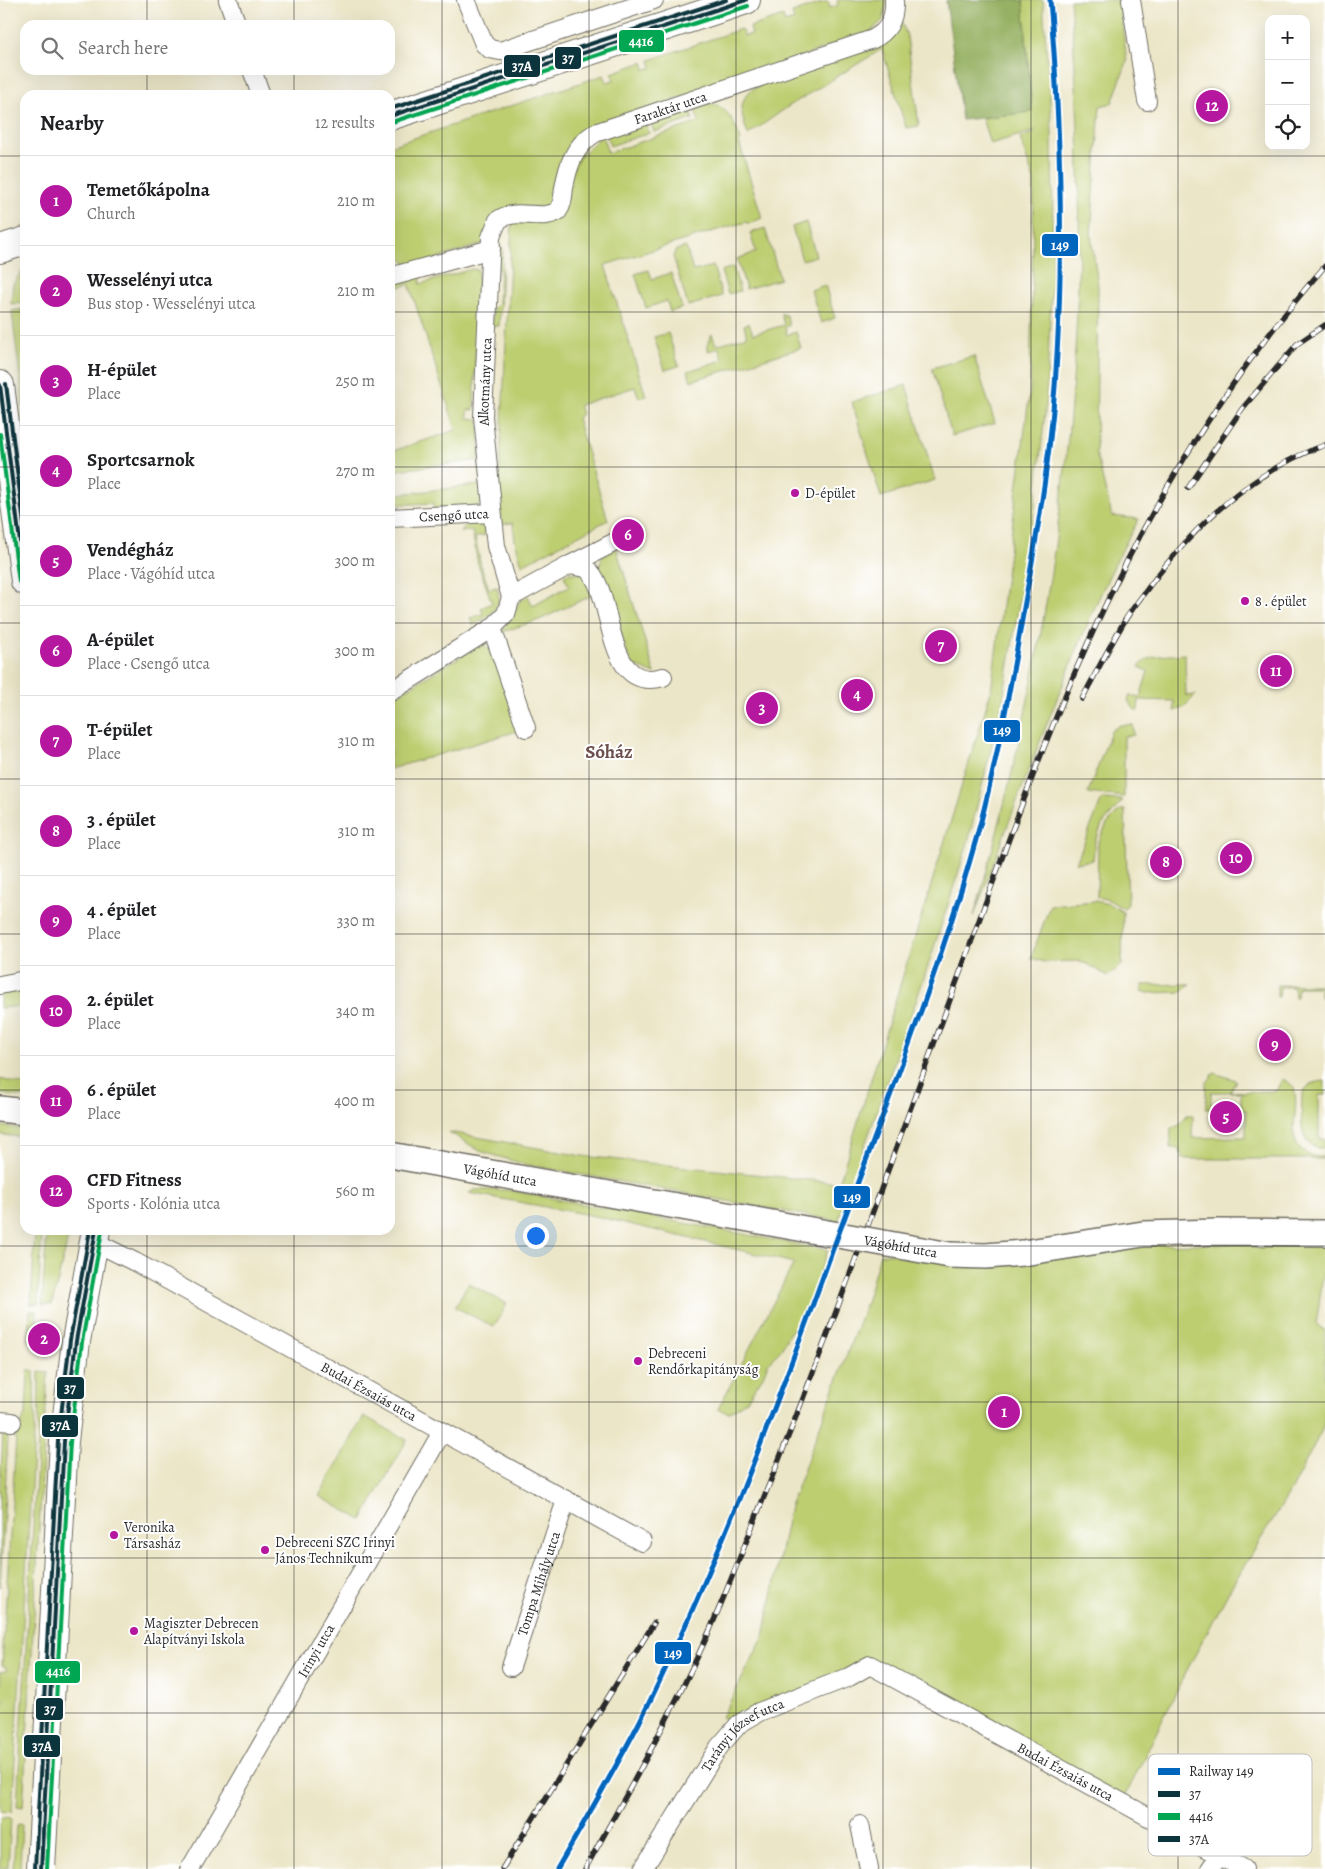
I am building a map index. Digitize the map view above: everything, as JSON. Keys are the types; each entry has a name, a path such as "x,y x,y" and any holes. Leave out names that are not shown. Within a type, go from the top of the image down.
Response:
{"main road":[{"path":"395,114 746,0"},
{"path":"0,249 20,243"},
{"path":"0,385 20,527"},
{"path":"0,1109 20,1111"},
{"name":"Vágóhíd utca","path":"395,1156 950,1255 986,1256 1023,1253 1143,1234 1219,1232 1325,1233"},
{"path":"41,1869 64,1441 76,1341 98,1235"}],"street":[{"path":"228,0 235,20"},
{"path":"466,0 482,40 490,49 505,50 654,0"},
{"name":"Faraktár utca","path":"491,249 493,228 498,220 504,216 548,215 558,211 562,204 567,170 573,155 583,142 595,133 873,39 885,31 891,23 894,0"},
{"path":"1130,0 1147,101"},
{"path":"254,75 259,90"},
{"path":"395,276 491,249"},
{"name":"Alkotmány utca","path":"491,249 483,416 492,496 492,513"},
{"name":"Csengő utca","path":"395,518 492,513 498,554 511,597"},
{"path":"395,689 492,628 506,614 511,597 621,539"},
{"path":"570,565 586,568 593,576 617,651 624,664 641,677 656,679 663,677"},
{"path":"492,628 526,728"},
{"path":"0,985 20,981"},
{"name":"Budai Ézsaiás utca","path":"99,1235 135,1262 642,1542"},
{"name":"Irinyi utca","path":"190,1869 442,1432"},
{"name":"Tompa Mihály utca","path":"511,1667 566,1500"},
{"name":"Tarányi József utca","path":"643,1869 719,1747 739,1724 759,1712 849,1677 870,1665 887,1675"},
{"name":"Budai Ézsaiás utca","path":"887,1675 1148,1824"},
{"path":"860,1825 869,1869"},
{"name":"Budai Ézsaiás utca","path":"1215,1862 1244,1869"}],"green space":[{"path":"837,0 887,0 883,20 869,33 596,127 557,199 550,207 513,207 482,244 411,267 400,258 395,260 395,144 604,75 607,82 614,80 612,73 643,62 645,69 652,68 650,60 741,29 744,36 752,34 750,27 783,16 785,23 794,20 792,13 828,1 830,8 838,5"},
{"path":"946,0 1023,0 1032,112 962,120"},
{"path":"1023,0 1043,0 1052,131 1053,258 1046,404 1034,514 1002,705 967,846 923,981 838,1221 523,1164 480,1151 449,1132 582,1156 839,1183 991,691 1030,390 1034,181 1020,138 1034,133 1034,131 990,144 982,118 1032,111"},
{"path":"1070,0 1119,0 1127,62 1112,103 1100,106 1091,235 1098,286 1096,453 1112,516 1139,519 1098,599 1029,769 974,916 1005,803 1030,689 1050,576 1066,462 1075,348 1079,233 1078,117"},
{"path":"900,18 907,36 919,126 906,128 882,49 789,106 748,135 742,106 746,95 751,90"},
{"path":"708,103 726,112 736,127 762,218 748,224 747,222 727,227 605,265 646,396 639,398 635,387 579,405 582,414 577,418 608,520 522,565 515,541 513,523 501,524 496,481 499,481 512,221 545,222 573,164 602,135 608,153 699,122 694,106"},
{"path":"689,108 693,119 654,132 650,120"},
{"path":"646,121 649,133 610,146 606,134"},
{"path":"806,222 816,256 802,260 792,227"},
{"path":"765,228 780,279 746,289 737,259 756,252 750,233"},
{"path":"686,247 693,271 713,266 722,296 688,306 673,256 676,250"},
{"path":"496,248 503,248 499,326 492,326 493,309 498,304 500,270 495,264"},
{"path":"733,267 740,291 728,294 721,271"},
{"path":"472,269 478,270 474,410 468,410 468,418 479,419 480,460 395,470 395,450 456,430 409,284 395,288 395,281 422,273 420,284"},
{"path":"649,270 652,279 671,273 682,308 670,312 667,301 646,308 635,274"},
{"path":"20,274 20,303 11,304 13,284"},
{"path":"825,285 835,318 821,323 811,290"},
{"path":"20,310 20,378 12,311"},
{"path":"781,313 787,316 789,325 785,327 787,335 796,332 801,348 691,381 688,371 723,360 719,348 708,351 708,342 712,334 716,345 747,336 744,325 749,323 753,334 784,325"},
{"path":"668,333 679,366 665,370 654,337"},
{"path":"974,356 995,423 952,436 932,368"},
{"path":"906,385 935,480 881,497 852,402"},
{"path":"487,484 485,499 476,507 434,510 433,503 395,505 395,494"},
{"path":"472,522 478,523 486,532 487,535 475,537 481,566 489,589 497,587 499,594 496,606 489,615 473,625 470,618 483,614 481,608 492,603 478,564 472,531 461,532 465,526"},
{"path":"616,547 655,674 631,664 599,570 602,557"},
{"path":"569,573 581,573 595,594 539,620 502,632 520,601 528,596 533,606 569,586 564,576"},
{"path":"483,645 492,649 521,730 395,768 395,696 478,646"},
{"path":"1185,654 1186,696 1196,695 1183,708 1174,711 1174,701 1139,700 1138,710 1135,710 1128,701 1130,695 1140,698 1148,671 1139,667 1148,659 1154,657"},
{"path":"1120,725 1133,725 1134,735 1124,736 1124,797 1088,793 1111,731"},
{"path":"1102,799 1123,800 1102,825 1095,841 1093,860 1076,863"},
{"path":"1120,810 1125,810 1128,904 1124,909 1109,900 1097,897 1098,842 1107,824"},
{"path":"1095,901 1109,904 1123,912 1122,965 1108,976 1081,961 1044,962 1031,958 1050,905"},
{"path":"1190,984 1181,992 1148,993 1142,991 1142,985"},
{"path":"1277,985 1325,985 1323,997 1320,997 1320,987 1298,987 1297,997 1295,997 1294,987 1280,987 1279,997 1277,997"},
{"path":"20,990 20,1006 0,1008 0,994"},
{"path":"1214,1073 1236,1080 1230,1092 1211,1092 1211,1109 1206,1109 1206,1084"},
{"path":"0,1079 20,1084 20,1096 0,1094"},
{"path":"1282,1079 1289,1083 1294,1089 1296,1099 1294,1132 1296,1142 1301,1150 1310,1155 1325,1157 1325,1159 1183,1159 1179,1148 1170,1148 1171,1128 1178,1126 1187,1115 1193,1115 1192,1138 1246,1137 1246,1110 1241,1110 1241,1092 1230,1092 1276,1091"},
{"path":"1325,1081 1325,1095 1319,1095 1319,1139 1325,1139 1325,1148 1309,1144 1305,1138 1302,1121 1302,1095 1311,1084"},
{"path":"0,1126 20,1128 20,1137 0,1135"},
{"path":"475,1190 508,1190 828,1250 805,1315 789,1334 780,1351 768,1363 763,1376 747,1400 729,1413 718,1409 794,1263 595,1216 469,1193"},
{"path":"35,1235 42,1235 38,1304 31,1304"},
{"path":"47,1235 69,1235 52,1305 42,1304"},
{"path":"1325,1242 1325,1262 1316,1325 1325,1330 1325,1424 1290,1492 1233,1584 1186,1672 1122,1803 887,1675 849,1677 739,1724 722,1717 764,1636 790,1506 866,1303 880,1254 1144,1245"},
{"path":"468,1283 507,1304 494,1327 455,1307"},
{"path":"30,1311 37,1311 36,1341 29,1341"},
{"path":"28,1371 34,1371 35,1418 12,1812 0,1811 0,1746 2,1740 0,1740 0,1705 4,1705 4,1700 0,1699 1,1672 6,1671 6,1666 2,1666 16,1437 26,1412"},
{"path":"39,1371 48,1372 23,1807 17,1806 38,1442"},
{"path":"364,1416 407,1440 362,1520 319,1496"},
{"path":"0,1427 12,1428 8,1436 0,1587 0,1486 3,1436 0,1435"},
{"path":"0,1817 11,1818 8,1869 0,1869"},
{"path":"18,1824 22,1824 20,1869 13,1869 16,1827"}],"railway":[{"path":"585,1869 665,1722 695,1662 724,1597 836,1311 1031,782 1076,670 1101,615 1147,522 1192,445 1269,334 1325,266"},
{"path":"1188,488 1242,409 1297,344 1325,325"},
{"path":"1082,699 1130,613 1166,565 1205,522 1249,485 1298,456 1325,445"},
{"path":"502,1869 654,1623"}],"rail line":[{"name":"149","path":"557,1869 639,1723 694,1607 743,1489 931,983 966,875 981,821 1005,715 1030,576 1045,482 1055,386 1059,310 1060,177 1050,0"}],"transit line":[{"name":"37A","path":"395,107 726,0"},
{"name":"37","path":"395,114 746,0"},
{"name":"4416","path":"395,121 748,6"},
{"name":"37A","path":"6,384 20,493"},
{"name":"37","path":"0,385 20,542"},
{"name":"4416","path":"0,434 19,582"},
{"name":"37A","path":"35,1869 58,1441 70,1340 89,1235"},
{"name":"37","path":"41,1869 64,1441 76,1341 95,1235"},
{"name":"4416","path":"47,1869 70,1442 82,1342 101,1235"}],"place":[{"name":"CFD Fitness","path":"1212,106"},
{"name":"D-épület","path":"795,493"},
{"name":"A-épület","path":"628,535"},
{"name":"8 . épület","path":"1245,601"},
{"name":"T-épület","path":"941,646"},
{"name":"6 . épület","path":"1276,671"},
{"name":"Sportcsarnok","path":"857,695"},
{"name":"H-épület","path":"762,708"},
{"name":"2. épület","path":"1236,858"},
{"name":"3 . épület","path":"1166,862"},
{"name":"4 . épület","path":"1275,1045"},
{"name":"Vendégház","path":"1226,1117"},
{"name":"Wesselényi utca","path":"44,1339"},
{"name":"Debreceni Rendőrkapitányság","path":"638,1361"},
{"name":"Temetőkápolna","path":"1004,1412"},
{"name":"Veronika Társasház","path":"114,1535"},
{"name":"Debreceni SZC Irinyi János Technikum","path":"265,1550"},
{"name":"Magiszter Debrecen Alapítványi Iskola","path":"134,1631"}],"district":[{"name":"Sóház","path":"609,751"}]}
